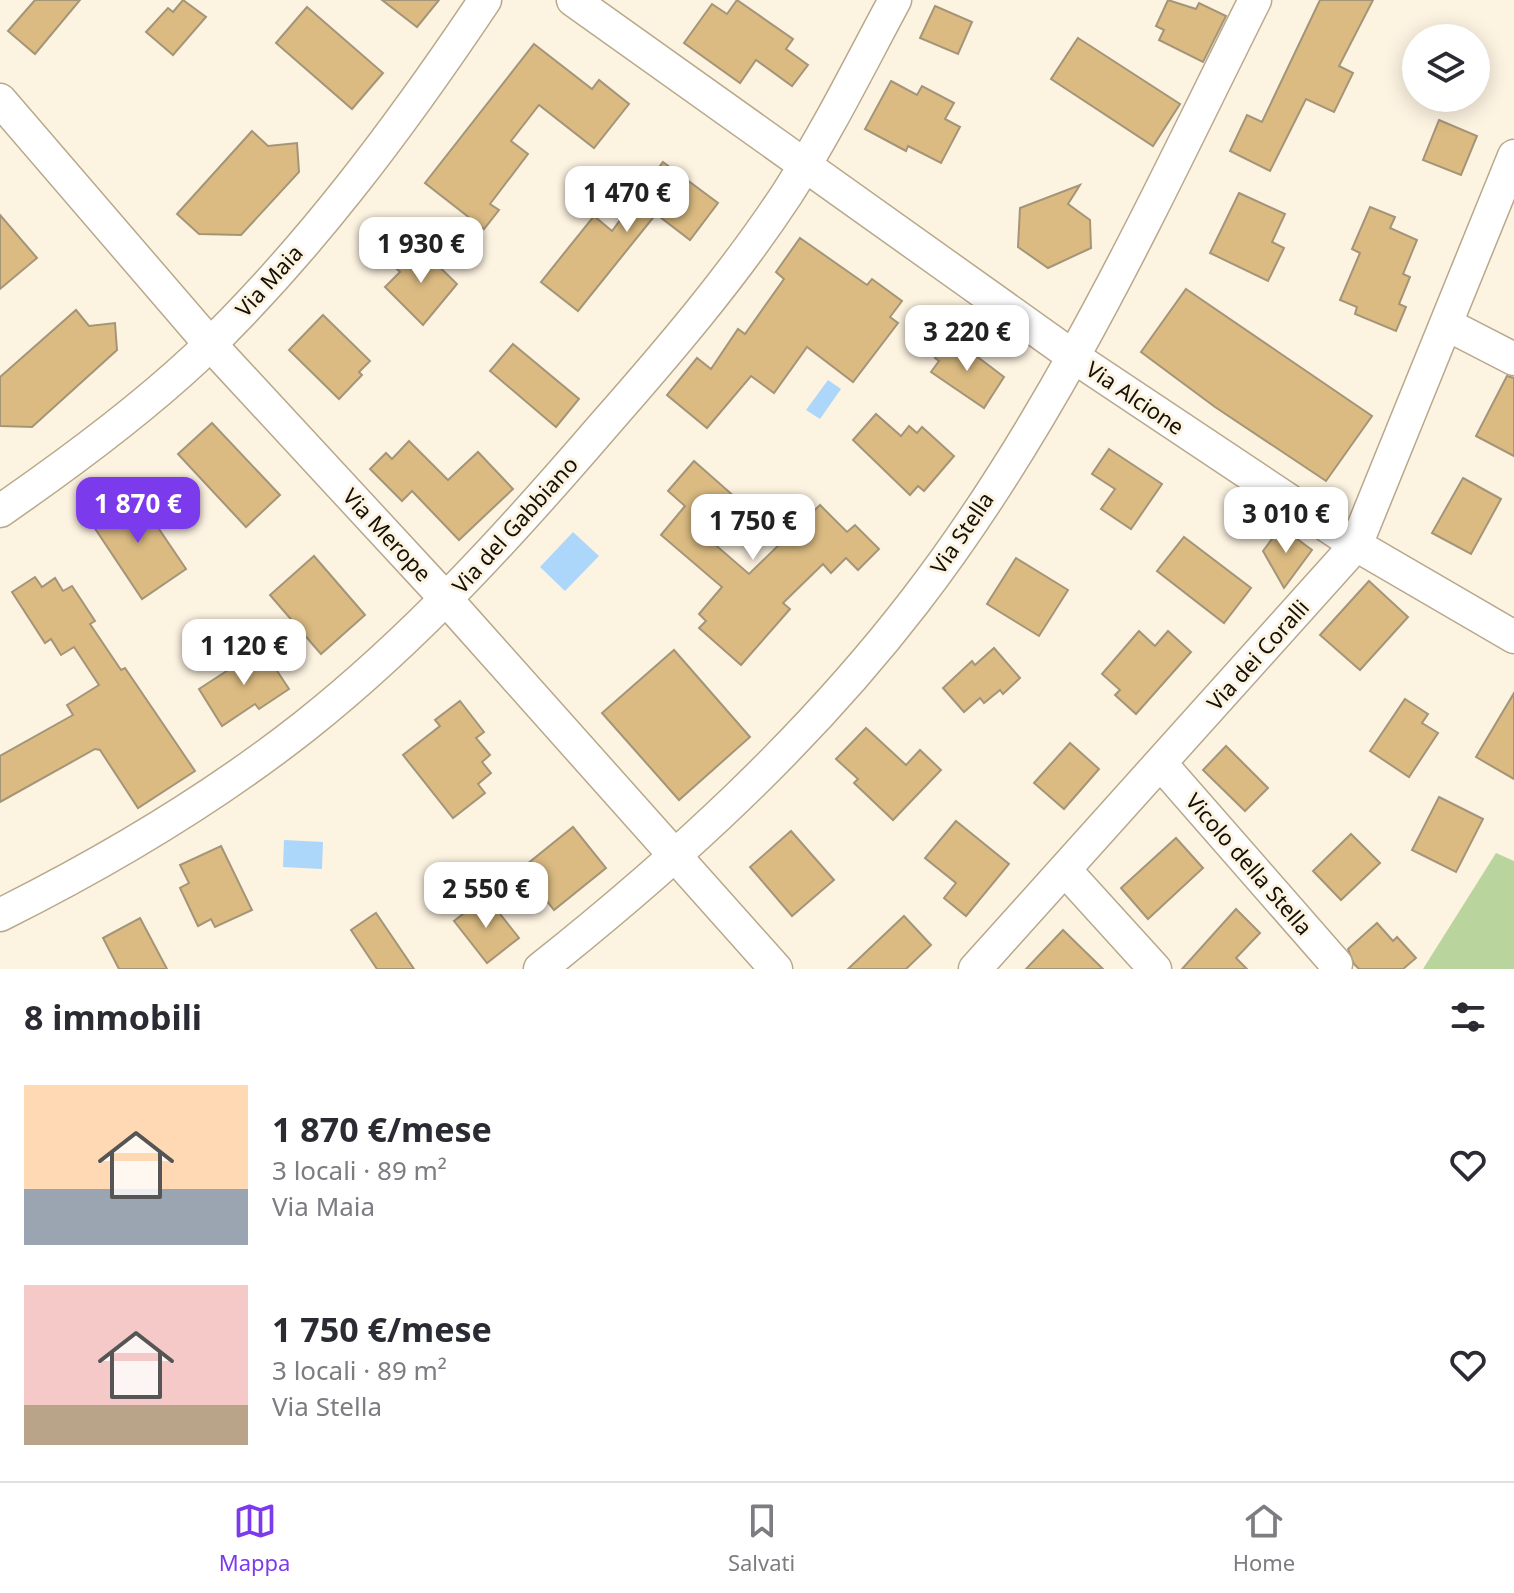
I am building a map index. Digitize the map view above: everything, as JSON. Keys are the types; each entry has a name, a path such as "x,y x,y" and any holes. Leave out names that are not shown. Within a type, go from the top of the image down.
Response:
{"street":[{"name":"Via Maia","path":"0,511 116,425 210,344 346,192 485,0"},
{"name":"Via Alcione","path":"573,0 803,168 1074,357 1356,545 1514,637"},
{"name":"Via del Gabbiano","path":"0,915 148,833 254,764 327,708 446,599 558,478 685,331 767,223 803,168 895,0"},
{"name":"Via Stella","path":"540,969 677,857 825,707 904,615 969,523 1074,357 1255,0"},
{"name":"Via Merope","path":"0,100 210,344 446,599 776,969"},
{"name":"Via dei Coralli","path":"975,969 1356,545 1448,325 1514,156"},
{"path":"1448,325 1514,359"},
{"name":"Vicolo della Stella","path":"1161,764 1336,964"},
{"path":"1065,870 1155,969"}],"green space":[{"path":"1496,853 1514,861 1514,969 1423,969"}],"water":[{"path":"828,380 841,389 820,419 806,410"},
{"path":"573,532 599,556 565,591 540,567"},
{"path":"284,840 323,842 322,869 283,867"}],"building":[{"path":"35,0 80,0 35,54 8,31"},
{"path":"183,0 206,17 173,55 146,32 168,8 173,12"},
{"path":"382,0 439,0 417,27"},
{"path":"737,0 793,39 786,49 808,65 792,86 756,60 740,83 684,43 712,4 727,14"},
{"path":"1168,0 1196,9 1199,3 1226,16 1203,62 1159,40 1164,30 1156,26"},
{"path":"1320,0 1373,0 1339,66 1353,73 1334,112 1306,99 1270,171 1230,151 1247,115 1262,122"},
{"path":"935,6 972,22 958,54 920,38"},
{"path":"307,7 383,73 352,109 276,43"},
{"path":"1078,38 1180,104 1153,146 1051,79"},
{"path":"534,44 592,89 599,80 629,104 594,148 539,105 511,141 528,154 490,204 499,210 484,229 425,183"},
{"path":"891,81 917,95 922,86 954,103 945,119 960,127 941,163 908,146 906,151 865,129"},
{"path":"1439,120 1477,136 1461,175 1423,160"},
{"path":"252,131 268,146 297,143 299,172 241,235 199,234 177,214"},
{"path":"663,162 718,203 690,240 656,214 578,311 541,282 594,216 612,231"},
{"path":"1080,185 1068,204 1090,220 1091,248 1048,268 1018,247 1020,208"},
{"path":"1239,193 1285,214 1272,242 1284,248 1268,281 1210,253"},
{"path":"1370,207 1395,217 1390,228 1417,240 1403,274 1410,277 1399,304 1406,307 1396,331 1355,314 1357,307 1340,300 1360,253 1352,249"},
{"path":"0,215 37,258 0,289"},
{"path":"800,238 867,285 872,279 902,301 890,317 898,323 853,382 807,347 774,393 751,376 707,428 667,395 697,358 711,369 738,329 745,334 784,279 776,272"},
{"path":"417,245 457,284 423,325 385,287 400,272 395,267"},
{"path":"1186,289 1372,416 1326,481 1215,407 1141,352"},
{"path":"76,310 89,326 115,323 117,350 32,427 0,426 0,377"},
{"path":"323,315 370,361 359,372 362,375 339,399 289,350"},
{"path":"950,336 1004,377 984,408 931,372 939,361 935,358"},
{"path":"513,344 579,399 556,427 490,371"},
{"path":"1507,376 1514,378 1514,456 1476,436"},
{"path":"876,414 901,436 909,426 917,433 922,427 954,456 924,491 918,486 910,495 853,440"},
{"path":"212,423 280,495 246,527 178,454"},
{"path":"409,441 448,480 478,452 513,489 459,540 412,491 402,501 370,469 386,453 392,459"},
{"path":"1109,449 1162,484 1131,529 1101,509 1115,489 1092,474"},
{"path":"694,461 744,505 712,542 749,574 820,505 847,532 855,525 879,549 858,570 846,558 831,573 823,564 783,603 790,609 741,665 699,628 706,621 699,614 722,587 661,535 685,506 668,491"},
{"path":"1463,478 1501,499 1471,554 1432,533"},
{"path":"134,492 186,569 142,599 90,521"},
{"path":"1281,527 1312,550 1284,588 1263,551"},
{"path":"1184,537 1251,588 1224,623 1157,571"},
{"path":"314,556 365,615 321,654 270,595"},
{"path":"1016,558 1068,590 1039,636 987,604"},
{"path":"35,577 42,587 55,578 63,591 72,586 95,621 90,624 121,670 125,668 195,771 138,808 100,750 95,749 0,802 0,756 73,715 67,705 99,685 74,647 61,655 51,639 45,643 12,592"},
{"path":"1369,581 1408,617 1360,670 1320,635"},
{"path":"1139,631 1155,646 1168,631 1191,652 1136,714 1115,695 1120,690 1102,674"},
{"path":"262,648 289,689 259,709 255,704 222,726 199,689"},
{"path":"994,648 1020,678 1003,694 1000,690 984,703 980,698 964,712 943,688 972,661 975,665"},
{"path":"674,650 750,737 679,800 602,713"},
{"path":"1514,693 1514,779 1476,757"},
{"path":"1405,699 1428,714 1422,723 1438,733 1409,777 1370,751"},
{"path":"460,701 484,732 476,738 490,755 482,762 491,773 478,784 485,793 453,818 403,755 440,726 435,720"},
{"path":"866,728 906,765 920,750 941,770 893,820 854,783 858,779 836,759"},
{"path":"1070,743 1099,769 1064,809 1034,783"},
{"path":"1226,746 1268,788 1245,811 1203,770"},
{"path":"1439,797 1483,819 1456,872 1412,850"},
{"path":"956,821 1009,864 966,916 944,898 956,883 925,858"},
{"path":"573,827 606,868 554,910 521,869"},
{"path":"791,831 834,880 792,916 750,867"},
{"path":"1351,834 1380,863 1341,900 1313,871"},
{"path":"1176,838 1203,868 1148,919 1121,888"},
{"path":"221,846 252,910 215,927 211,919 198,926 180,888 189,883 180,865"},
{"path":"486,896 519,938 487,963 454,921"},
{"path":"1236,909 1260,933 1236,958 1247,969 1182,969"},
{"path":"376,913 414,969 377,969 351,930"},
{"path":"904,916 931,945 906,969 848,969"},
{"path":"140,918 167,969 119,969 103,938"},
{"path":"1377,923 1393,941 1397,937 1416,958 1403,969 1359,969 1354,964 1348,949"},
{"path":"1063,930 1103,969 1026,969"}]}
